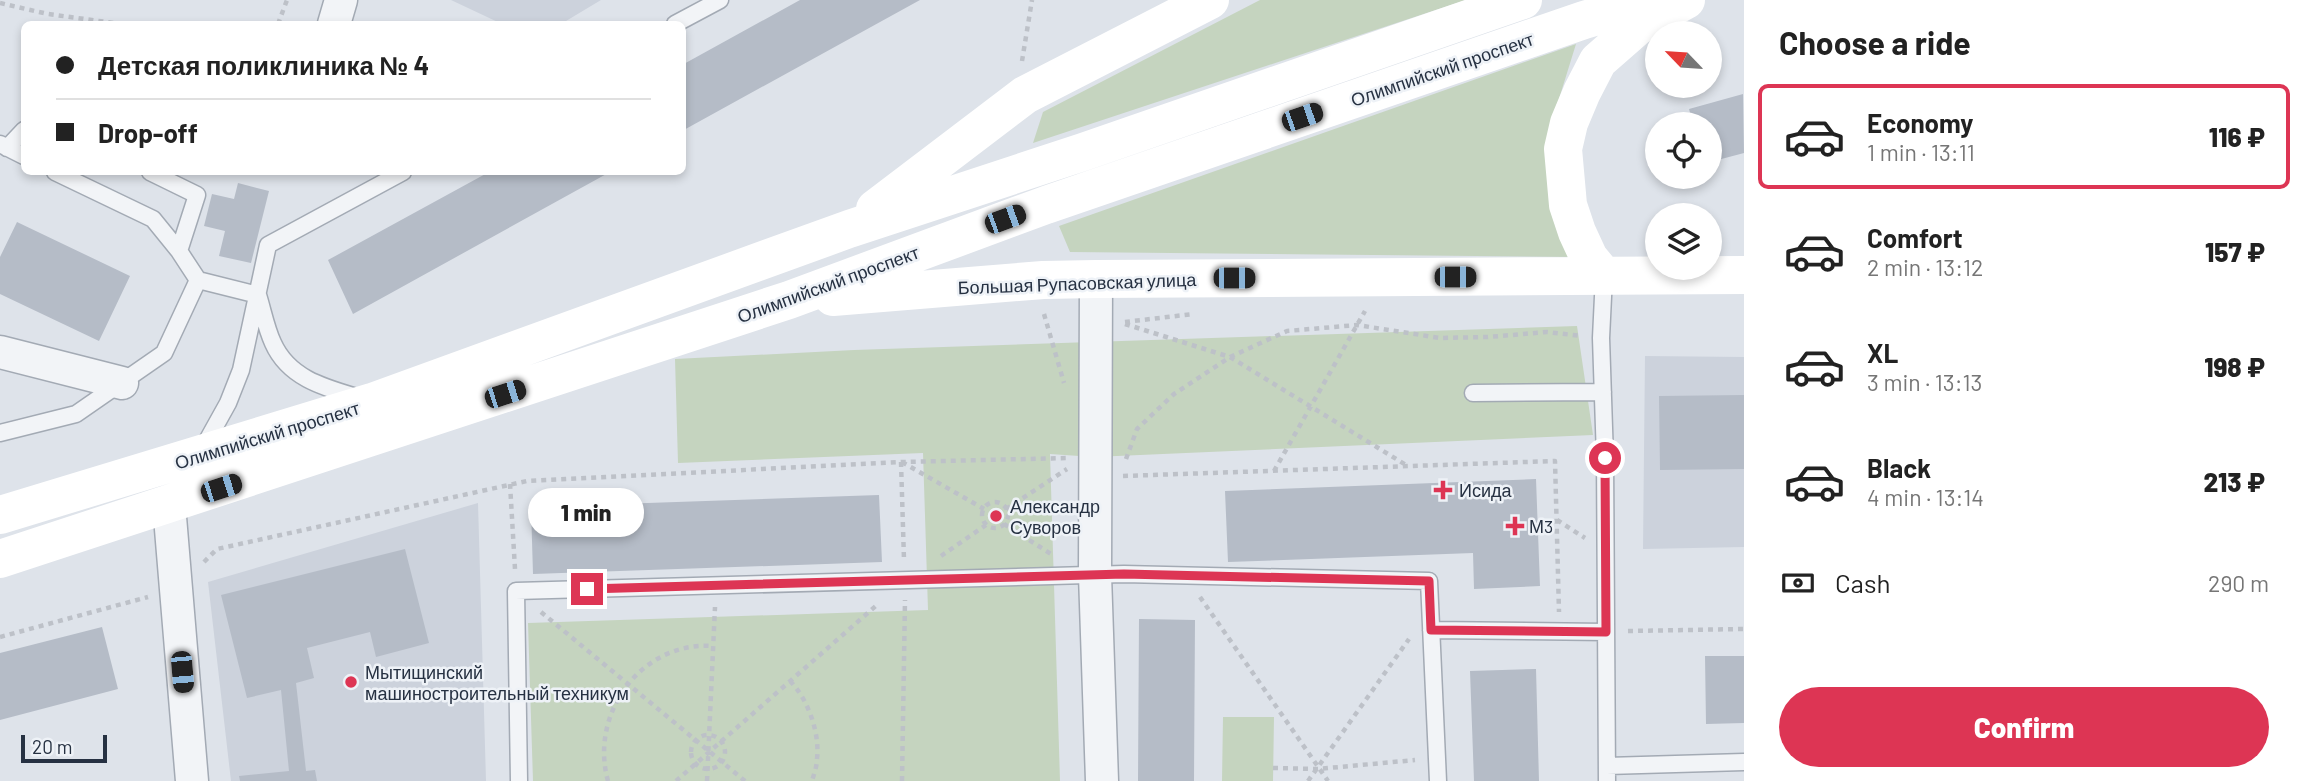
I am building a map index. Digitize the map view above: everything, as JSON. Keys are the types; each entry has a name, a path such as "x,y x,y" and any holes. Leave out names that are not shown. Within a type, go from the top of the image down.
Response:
{"main road":[{"path":"849,229 1025,95 1210,0"},
{"name":"Олимпийский проспект","path":"0,515 372,402 849,229 1523,0"},
{"name":"Олимпийский проспект","path":"0,559 789,300 1046,205 1584,20 1652,0"},
{"path":"1604,276 1589,258 1568,205 1563,149 1569,123 1581,92 1598,61 1639,26 1686,0"},
{"name":"Большая Рупасовская улица","path":"789,300 1044,280 1744,275"}],"street":[{"path":"335,21 341,0"},
{"path":"1096,279 1089,575 1102,781"},
{"path":"0,352 122,383"},
{"path":"169,505 192,781"}],"lane":[{"path":"681,21 720,0"},
{"path":"21,132 4,146 21,154"},
{"path":"61,175 152,219 179,251 198,280 258,295"},
{"path":"156,175 197,195 179,251"},
{"path":"198,456 228,403 241,370 268,245 397,175"},
{"path":"1604,276 1601,338 1607,773 1744,762"},
{"path":"0,433 76,414 164,353 198,280"},
{"path":"258,295 273,345 293,370 310,382 372,402"},
{"path":"1474,393 1603,391"},
{"path":"519,781 516,591 1089,575 1429,581 1438,781"},
{"path":"1431,630 1606,632"}],"path":[{"path":"279,21 287,0"},
{"path":"1021,69 1032,0"},
{"path":"0,3 48,14 99,21"},
{"path":"1273,471 1369,304"},
{"path":"1121,323 1230,357 1409,467"},
{"path":"1559,631 1555,461 1120,477 1137,429 1174,394 1230,357 1287,331 1357,325 1440,338 1547,332 1601,338"},
{"path":"0,636 175,590 217,550 527,481 901,462 1090,457"},
{"path":"1006,509 1090,457"},
{"path":"901,462 984,509"},
{"path":"901,462 905,580 902,781"},
{"path":"510,484 516,591 745,781"},
{"path":"995,503 1006,509 1004,524 993,528 986,525 982,517 984,509 995,503"},
{"path":"1004,524 1089,575"},
{"path":"676,781 905,580 986,525"},
{"path":"1186,577 1328,781"},
{"path":"707,781 716,586"},
{"path":"1308,781 1430,609"},
{"path":"1606,632 1744,629"},
{"path":"608,781 603,764 605,730 617,698 639,672 667,653 700,645 713,646"},
{"path":"790,681 797,688 813,721 818,757 812,781"},
{"path":"709,736 721,741 725,751 722,762 715,768 708,769 696,763 692,753 696,740 709,736"},
{"path":"1273,768 1318,769 1437,758"}],"shaded area":[{"path":"451,0 601,0 566,21 496,21"},
{"path":"1645,356 1744,357 1744,547 1643,549"},
{"name":"Мытищинский машиностроительный техникум","path":"478,503 486,781 231,781 208,582"}],"green space":[{"path":"1260,0 1466,0 1033,143 1043,112"},
{"path":"1576,44 1558,102 1576,257 1070,252 1059,226"},
{"path":"1577,326 1593,435 1094,457 1050,454 1060,781 533,781 528,623 928,610 923,453 678,463 675,359 854,350"},
{"path":"1223,717 1274,717 1273,781 1222,781"}],"building":[{"path":"800,0 920,0 686,129 686,63"},
{"path":"1743,94 1744,153 1722,159 1722,112 1690,112 1689,109"},
{"path":"484,175 605,175 353,314 328,260"},
{"path":"238,183 269,191 251,263 219,256 225,231 204,226 212,194 234,199"},
{"path":"17,222 130,276 99,341 0,294 0,257"},
{"path":"1744,395 1744,469 1660,470 1659,396"},
{"path":"1536,479 1540,586 1474,589 1473,553 1228,562 1225,491"},
{"path":"879,495 882,562 533,574 531,507"},
{"path":"405,549 429,643 376,657 370,632 307,648 314,678 296,683 306,771 315,770 317,781 240,781 239,776 289,771 281,690 247,698 221,595"},
{"path":"1139,619 1195,620 1194,781 1138,781"},
{"path":"102,627 118,689 0,720 0,653"},
{"path":"1705,656 1744,656 1744,723 1706,724"},
{"path":"1536,669 1539,781 1474,781 1470,671"}],"place":[{"name":"Исида","path":"1443,490"},
{"name":"Александр Суворов","path":"996,516"},
{"name":"М3","path":"1515,526"},
{"name":"Мытищинский машиностроительный техникум","path":"351,682"}],"route":[{"path":"587,589 1124,574 1429,581 1431,630 1606,632 1605,458"}]}
